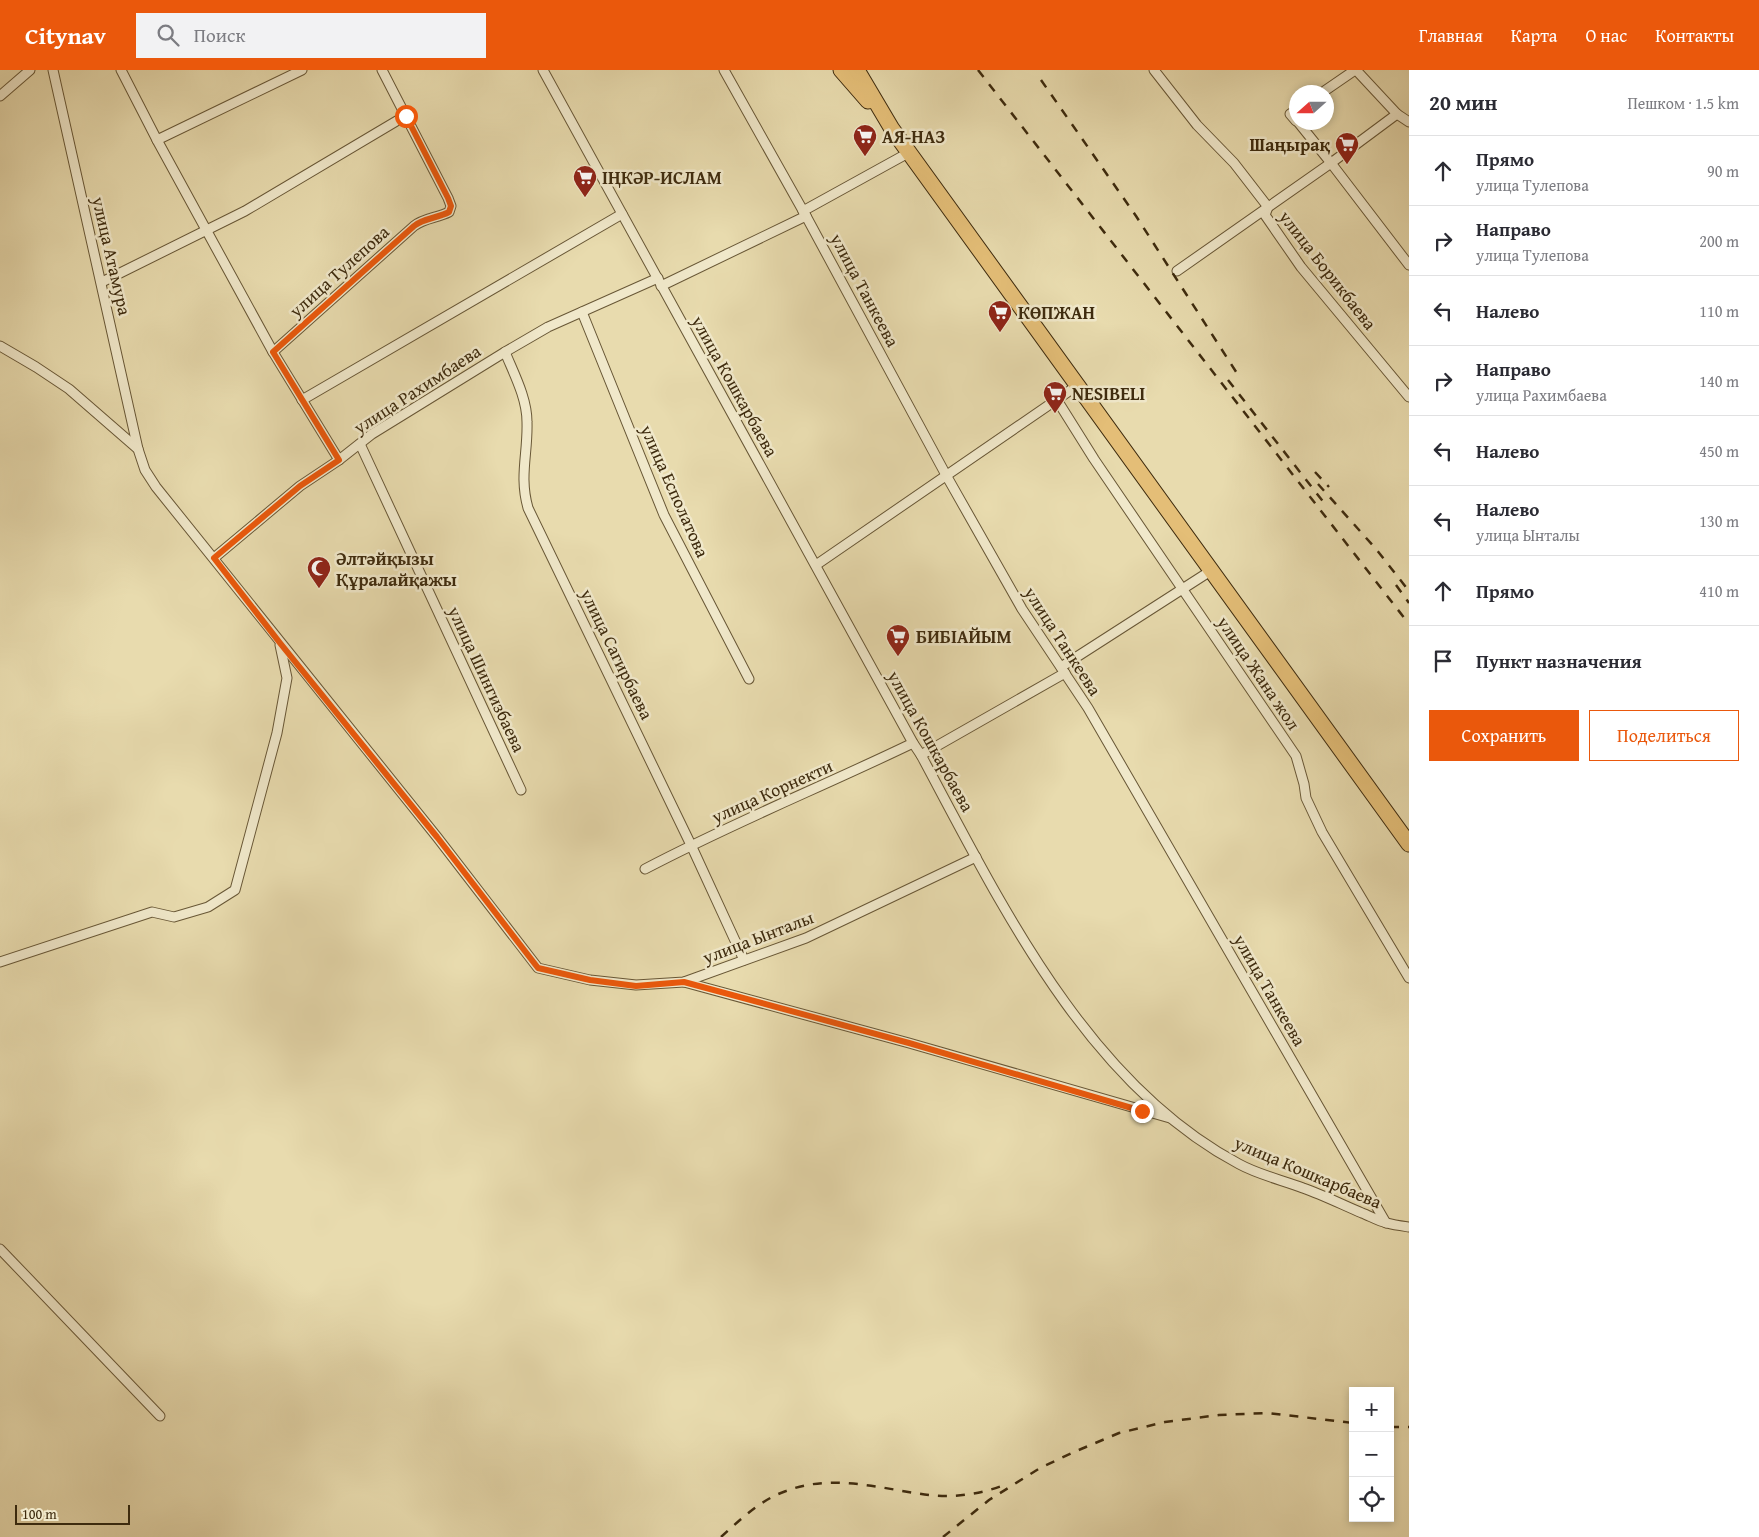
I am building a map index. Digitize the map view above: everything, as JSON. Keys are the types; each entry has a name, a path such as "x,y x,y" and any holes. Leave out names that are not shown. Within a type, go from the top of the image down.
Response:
{"main road":[{"path":"850,72 910,152 1409,844"}],"street":[{"path":"0,96 30,70"},
{"name":"улица Атамура","path":"53,70 138,449 145,470 156,487 437,837 538,968"},
{"path":"121,70 206,231 273,352 339,460"},
{"path":"157,140 302,70"},
{"name":"улица Тулепова","path":"273,352 421,220 442,216 449,212 451,206 448,198 382,70"},
{"name":"улица Кошкарбаева","path":"543,70 913,743 922,755 976,857 1058,995 1082,1026 1139,1088 1173,1119 1240,1164 1386,1223 1409,1227"},
{"name":"улица Танкеева","path":"724,70 805,213 946,475 1022,609 1088,708 1386,1223"},
{"name":"улица Борикбаева","path":"1154,70 1197,125 1234,163 1268,207 1265,215 1301,267 1409,397"},
{"path":"1334,85 1356,70 1397,114 1408,119"},
{"path":"1177,272 1397,114"},
{"path":"102,282 245,211 406,116"},
{"path":"1304,130 1409,265"},
{"name":"улица Рахимбаева","path":"214,558 300,486 339,460 372,434 505,352 548,327 659,282 805,213 910,152"},
{"path":"302,400 622,214"},
{"name":"улица Есполатова","path":"582,312 664,515 748,680"},
{"path":"0,346 69,389 138,449"},
{"name":"улица Сагирбаева","path":"505,352 519,384 528,422 523,492 528,508 691,845 744,960"},
{"path":"816,565 1078,385"},
{"name":"улица Жана жол","path":"1057,400 1094,459 1296,756 1306,798 1319,825 1409,978"},
{"name":"улица Шингизбаева","path":"360,444 521,790"},
{"path":"922,755 1063,670 1212,570"},
{"path":"0,962 152,912 174,917 208,907 234,890 274,742 287,678 280,643"},
{"name":"улица Корнекти","path":"645,869 691,845 845,776 913,743"},
{"name":"улица Ынталы","path":"538,968 590,980 636,986 684,982 806,938 976,857"},
{"path":"684,982 909,1043 1173,1119"},
{"path":"0,1249 160,1416"}],"railway":[{"path":"978,70 1409,624"},
{"path":"1041,80 1136,216 1240,378"},
{"path":"1228,380 1325,504"},
{"path":"1315,472 1329,487"},
{"path":"1318,484 1376,549 1409,591"},
{"path":"1396,585 1409,603"},
{"path":"943,1537 989,1500 1040,1468 1119,1433 1165,1422 1219,1415 1268,1413 1349,1423"},
{"path":"1394,1427 1409,1427"},
{"path":"721,1537 768,1499 804,1486 821,1483 857,1484 929,1495 949,1496 978,1493 1007,1484"}],"place":[{"name":"АЯ-НАЗ","path":"865,157"},
{"name":"Шаңырақ","path":"1347,165"},
{"name":"ІҢКӘР-ИСЛАМ","path":"585,198"},
{"name":"КӨПЖАН","path":"1000,333"},
{"name":"NESIBELI","path":"1055,414"},
{"name":"Әлтәйқызы Құралайқажы","path":"319,589"},
{"name":"БИБІАЙЫМ","path":"898,657"}],"route":[{"path":"406,116 448,198 451,206 449,212 442,216 421,220 273,352 339,460 300,486 214,558 280,643 437,837 538,968 590,980 636,986 684,982 909,1043 1142,1111"}]}
